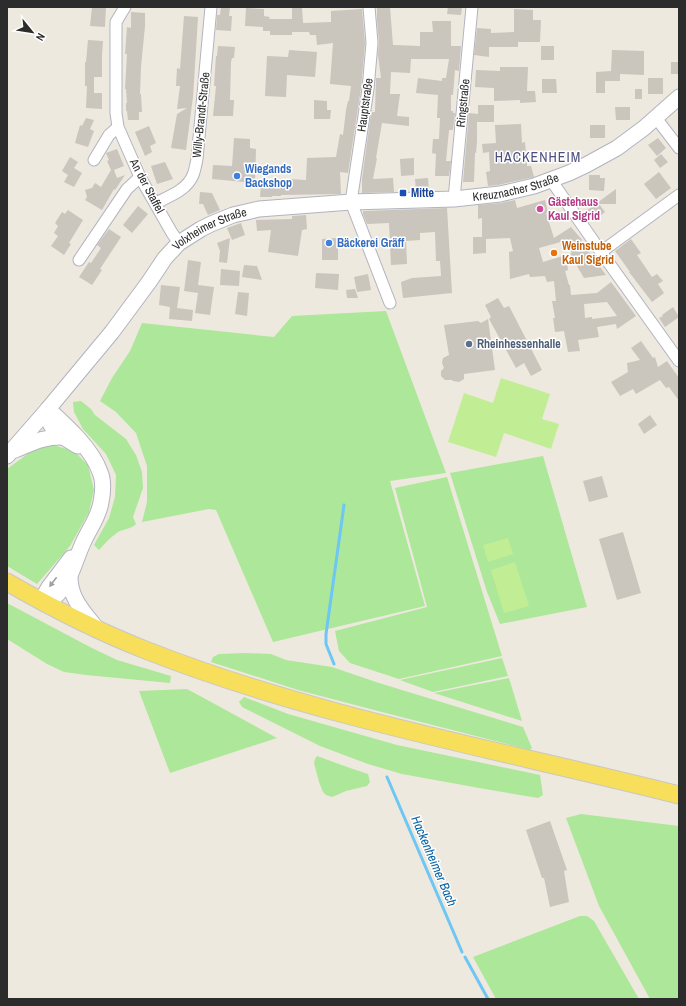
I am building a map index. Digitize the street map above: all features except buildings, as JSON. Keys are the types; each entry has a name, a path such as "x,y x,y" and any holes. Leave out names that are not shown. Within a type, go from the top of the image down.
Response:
{"main road":[{"name":"Kreuznacher Straße","path":"351,202 454,199 500,194 551,180 603,156 631,138 679,97"},
{"name":"Volxheimer Straße","path":"8,454 48,409 112,332 149,282 160,264 179,243 211,224 227,217 246,212 272,208 351,202"},
{"path":"48,409 48,418 55,430 91,455"},
{"path":"41,601 52,598 58,594 70,576 83,543 97,517 102,501 102,478 91,455 71,430 48,409"},
{"path":"8,454 40,440 64,437"},
{"path":"41,601 49,587 83,543"},
{"path":"70,576 71,589 75,600 97,629"},
{"path":"7,582 97,629 147,651 286,699 364,720 679,795"}],"street":[{"name":"An der Staffel","path":"125,7 116,22 116,113 118,127 140,177 179,243"},
{"name":"Willy-Brandt-Straße","path":"156,203 179,192 189,182 194,174 197,159 211,7"},
{"name":"Hauptstraße","path":"351,202 368,89 372,43 369,7"},
{"name":"Ringstraße","path":"454,199 472,7"},
{"path":"656,118 679,148"},
{"path":"94,160 109,135 118,127"},
{"path":"79,260 127,189 140,177"},
{"path":"551,180 679,361"},
{"path":"601,252 679,195"},
{"path":"351,202 390,303"}],"green space":[{"path":"386,311 446,473 390,481 425,606 273,642 216,510 209,509 142,522 147,502 147,466 136,433 116,412 100,401 112,378 130,351 142,323 274,337 292,316"},
{"path":"501,378 550,394 542,419 559,424 551,449 504,433 496,457 448,442 464,393 493,403"},
{"path":"81,401 91,409 95,415 126,439 136,455 142,472 143,488 133,517 136,524 130,528 118,532 99,550 94,545 109,518 115,497 116,475 106,454 83,429 74,412 73,402"},
{"path":"53,445 74,451 88,465 94,490 89,512 70,546 37,584 7,566 7,469 33,450"},
{"path":"543,456 587,607 500,624 487,592 450,473"},
{"path":"447,477 502,656 399,679 350,663 339,651 335,631 427,607 395,488"},
{"path":"508,538 513,554 488,562 483,545"},
{"path":"515,562 529,606 504,613 491,570"},
{"path":"7,603 117,660 171,676 170,683 64,672 47,664 7,639"},
{"path":"219,654 271,654 286,660 332,667 523,727 532,748 530,750 298,690 211,662 213,657"},
{"path":"502,658 508,676 433,692 400,680"},
{"path":"509,678 522,721 434,693"},
{"path":"187,689 277,738 170,773 139,691"},
{"path":"244,697 288,714 397,745 540,775 543,795 538,798 479,788 402,774 368,764 320,746 242,707 239,702"},
{"path":"317,756 368,774 370,782 367,786 346,791 332,797 326,795 323,792 319,782 314,763"},
{"path":"581,814 679,826 679,999 650,999 599,906 566,818"},
{"path":"580,916 587,916 594,921 639,999 496,999 473,957"}],"waterway":[{"name":"Hackenheimer Bach","path":"334,664 326,644 326,634 344,505"},
{"name":"Hackenheimer Bach","path":"387,777 462,952"},
{"name":"Hackenheimer Bach","path":"465,957 488,999"}],"place":[{"name":"Wiegands Backshop","path":"237,176"},
{"name":"Mitte","path":"403,193"},
{"name":"Gästehaus Kaul Sigrid","path":"540,209"},
{"name":"Bäckerei Gräff","path":"329,243"},
{"name":"Weinstube Kaul Sigrid","path":"554,253"},
{"name":"Rheinhessenhalle","path":"469,344"}],"district":[{"name":"HACKENHEIM","path":"538,157"}]}
